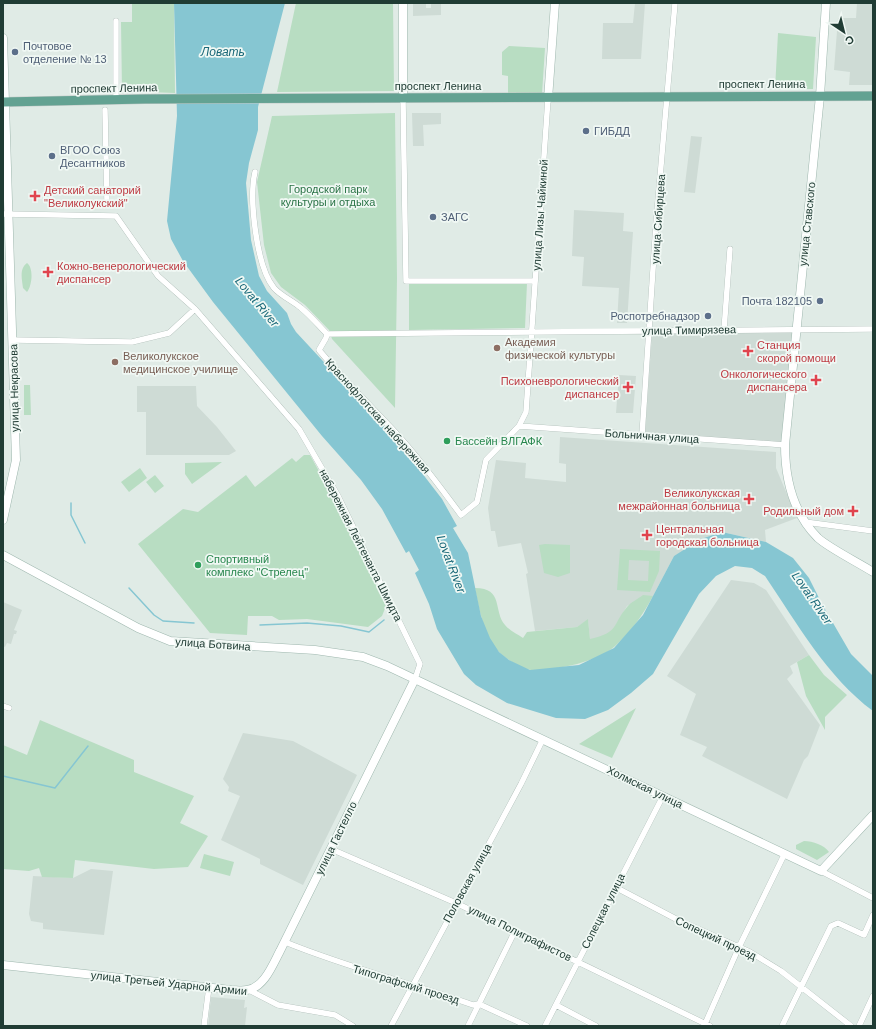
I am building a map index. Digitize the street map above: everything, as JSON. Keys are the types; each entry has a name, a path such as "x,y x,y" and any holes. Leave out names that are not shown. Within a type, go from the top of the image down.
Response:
{"main road":[{"path":"403,3 403,98"},
{"name":"улица Лизы Чайкиной","path":"548,98 555,3"},
{"name":"улица Ставского","path":"826,3 820,96 785,445 785,469 789,488 805,522 819,539 873,572"},
{"name":"улица Некрасова","path":"3,38 6,214 13,340 16,460 3,520"},
{"name":"проспект Ленина","path":"4,102 145,99 873,96"},
{"name":"улица Ботвина","path":"3,555 144,631 170,641 315,650 363,657 387,666 415,680"},
{"name":"Холмская улица","path":"415,680 543,739 784,855 821,871"},
{"name":"улица Гастелло","path":"249,990 266,976 285,942 415,680"},
{"path":"821,871 873,815"},
{"name":"улица Третьей Ударной Армии","path":"3,965 249,990"}],"street":[{"name":"улица Сибирцева","path":"642,435 656,224 675,3"},
{"path":"116,21 116,100"},
{"path":"403,98 406,281 535,281"},
{"name":"улица Лизы Чайкиной","path":"519,426 526,412 548,98"},
{"path":"105,110 107,202"},
{"path":"255,172 253,183 257,244 266,274 275,288 302,309 327,334"},
{"name":"набережная Лейтенанта Шмидта","path":"6,214 116,216 158,276 195,309 300,429 338,496 420,664 415,680"},
{"path":"724,330 730,249"},
{"path":"13,340 132,342 169,333 195,309"},
{"name":"улица Тимирязева","path":"327,334 873,329"},
{"name":"Краснофлотская набережная","path":"327,334 318,350 353,390 396,434 426,469 461,515 477,502 486,460 519,426"},
{"name":"Больничная улица","path":"519,426 785,445"},
{"path":"805,522 873,531"},
{"name":"Половская улица","path":"391,1026 412,984 521,784 543,739"},
{"name":"Сопецкая улица","path":"545,1026 663,796"},
{"name":"улица Полиграфистов","path":"331,849 456,903 707,1025"},
{"path":"707,1025 739,947 784,855"},
{"name":"Холмская улица","path":"821,871 873,898"},
{"name":"Сопецкий проезд","path":"615,887 676,919 739,947 781,971 851,1026"},
{"path":"782,1026 831,926 838,923 864,935 873,914"},
{"path":"468,1026 515,931"},
{"name":"Типографский проезд","path":"285,942 343,964 412,984 472,1005 479,1004 527,1026"},
{"path":"204,1026 209,987"},
{"name":"улица Третьей Ударной Армии","path":"249,990 278,1005 336,1015 353,1026"},
{"path":"859,1026 873,996"},
{"path":"556,1005 596,1026"}],"shaded area":[{"path":"413,3 426,3 426,8 431,8 431,3 441,3 441,15 413,16"},
{"path":"635,3 645,3 641,59 602,59 603,23 633,23"},
{"path":"857,3 873,3 873,85 849,85 850,72 834,70 838,18 856,18"},
{"path":"412,113 441,113 441,124 423,125 424,146 413,146"},
{"path":"691,136 702,137 695,193 684,192"},
{"path":"574,210 624,213 623,231 633,232 627,323 617,323 619,288 582,286 584,257 572,256"},
{"path":"795,332 784,443 645,433 652,333"},
{"path":"619,375 636,376 633,413 616,413"},
{"path":"137,386 196,386 197,406 217,427 236,451 229,455 146,455 146,412 137,412"},
{"path":"560,437 776,452 776,468 797,518 765,530 766,542 722,532 674,556 653,596 647,597 627,606 613,630 607,635 590,640 588,620 577,627 535,631 526,574 528,573 521,543 498,547 495,531 491,531 488,508 496,460 526,463 525,478 566,482 566,464 559,463"},
{"path":"731,580 754,583 766,590 809,655 790,666 793,673 787,679 820,725 808,756 804,760 787,799 702,756 707,747 680,735 696,694 667,676"},
{"path":"3,602 22,610 14,630 17,631 16,634 14,634 11,644 7,643 5,647 3,646"},
{"path":"243,733 293,741 357,775 303,885 260,864 260,859 221,840 240,796 228,791 229,787 223,779"},
{"path":"91,869 113,871 104,935 43,929 43,923 31,921 29,914 33,876 73,878"},
{"path":"211,997 245,1000 244,1008 247,1007 245,1026 208,1026"}],"green space":[{"path":"132,3 174,3 175,93 122,91 121,22 132,22"},
{"path":"296,3 393,3 394,91 277,92"},
{"path":"778,33 816,37 813,89 775,89"},
{"path":"509,46 545,48 542,94 508,94 508,76 502,75 502,52"},
{"name":"Городской парк культуры и отдыха","path":"395,113 397,278 395,408 332,339 329,330 305,305 281,287 271,273 264,245 257,182 272,116"},
{"path":"27,263 31,269 32,277 27,292 23,288 22,271 24,265"},
{"path":"527,283 525,328 409,330 409,284"},
{"path":"24,385 30,385 31,415 24,415"},
{"path":"304,455 310,455 345,518 386,606 382,616 368,627 307,619 279,620 272,616 248,616 247,635 210,633 138,544 183,509 198,512 246,475 255,487 292,458 296,462"},
{"path":"222,462 192,484 185,474 185,463"},
{"path":"140,468 147,478 129,492 121,482"},
{"path":"155,475 164,486 155,493 146,482"},
{"path":"539,545 570,545 570,573 558,577 544,573"},
{"path":"620,549 660,551 659,571 650,592 617,590","holes":["629,560 649,561 648,581 628,580"]},
{"path":"475,588 484,589 494,596 501,619 505,625 523,638 527,632 577,627 588,619 590,639 600,636 606,634 614,628 630,604 643,595 653,596 631,630 620,642 606,652 586,661 563,667 531,670 523,668 510,661 494,646 489,638 483,622"},
{"path":"809,655 824,675 847,695 825,717 825,730 806,696 797,662"},
{"path":"636,708 612,758 579,744"},
{"path":"40,720 134,760 134,772 194,796 180,823 208,836 188,867 154,869 75,860 73,878 42,877 39,868 29,871 3,869 3,745 27,755"},
{"path":"804,841 818,844 829,852 817,860 796,849 796,845"},
{"path":"204,854 234,862 230,876 200,868"}],"water":[{"name":"Ловать","path":"174,3 285,3 258,107 258,130 249,163 246,183 251,240 259,276 267,291 287,313 296,332 398,442 442,499 457,526 453,528 468,553 481,616 490,638 499,652 509,660 530,670 579,665 614,648 643,615 674,556 701,539 722,532 766,542 793,558 809,578 851,654 873,676 873,711 856,697 827,666 765,576 752,568 735,566 716,576 699,594 653,674 608,710 585,719 556,718 507,703 476,685 464,674 437,629 429,604 415,573 419,570 409,551 406,553 382,509 361,480 322,436 213,302 183,261 171,239 167,221 177,116"}],"waterway":[{"path":"71,503 71,515 85,543"},
{"path":"129,588 154,615 163,621 194,623"},
{"path":"260,625 307,623 341,626 369,632 384,620"},
{"path":"3,776 55,788 88,746"}],"place":[{"name":"Почтовое отделение № 13","path":"15,52"},
{"name":"ГИБДД","path":"586,131"},
{"name":"ВГОО Союз Десантников","path":"52,156"},
{"name":"Детский санаторий \"Великолукский\"","path":"35,196"},
{"name":"ЗАГС","path":"433,217"},
{"name":"Кожно-венерологический диспансер","path":"48,272"},
{"name":"Почта 182105","path":"820,301"},
{"name":"Роспотребнадзор","path":"708,316"},
{"name":"Aкадемия физической культуры","path":"497,348"},
{"name":"Станция скорой помощи","path":"748,351"},
{"name":"Великолукское медицинское училище","path":"115,362"},
{"name":"Онкологического диспансера","path":"816,380"},
{"name":"Психоневрологический диспансер","path":"628,387"},
{"name":"Бассейн ВЛГАФК","path":"447,441"},
{"name":"Великолукская межрайонная больница","path":"749,499"},
{"name":"Родильный дом","path":"853,511"},
{"name":"Центральная городская больница","path":"647,535"},
{"name":"Спортивный комплекс \"Стрелец\"","path":"198,565"}],"water label":[{"name":"Lovat River","path":"257,302"},
{"name":"Lovat River","path":"451,564"},
{"name":"Lovat River","path":"812,598"}]}
